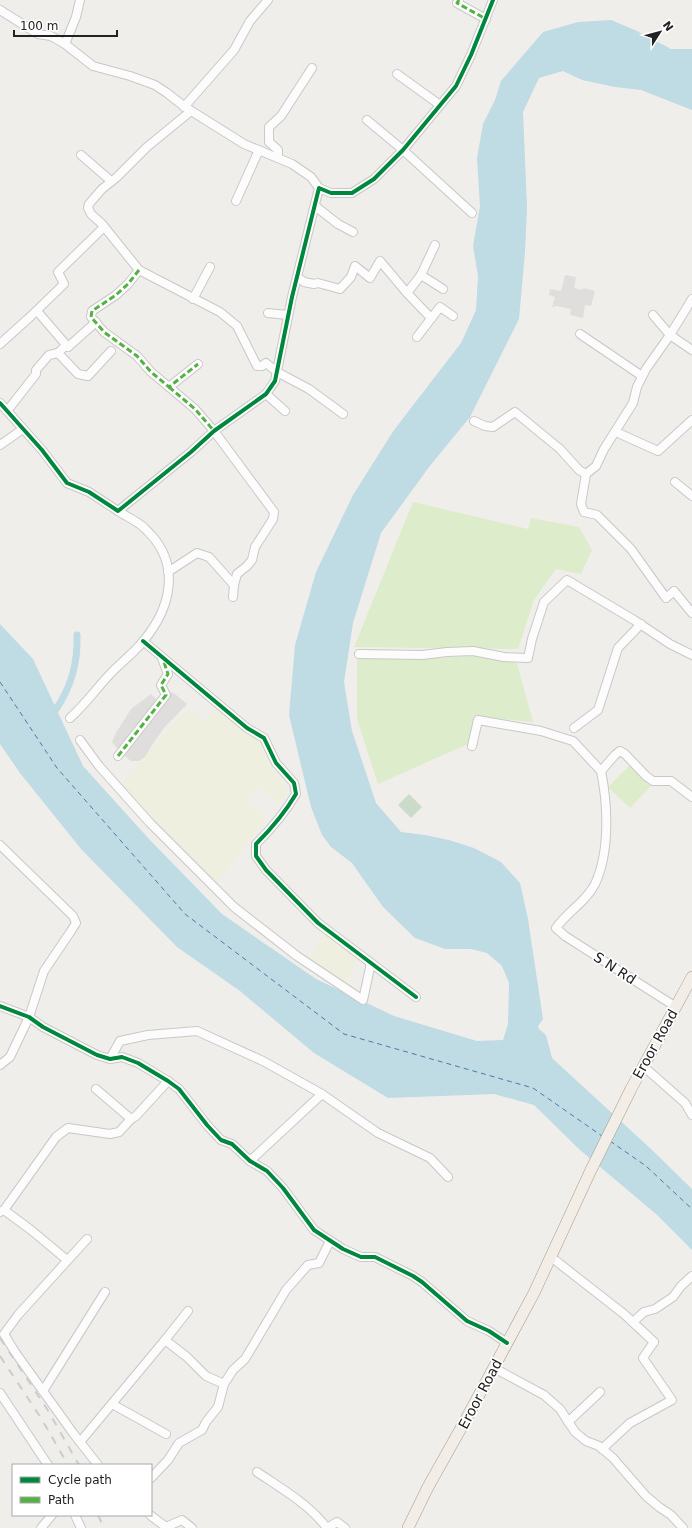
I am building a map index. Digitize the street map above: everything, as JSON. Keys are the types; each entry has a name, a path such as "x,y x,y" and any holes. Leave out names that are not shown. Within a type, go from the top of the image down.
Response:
{"main road":[{"name":"Eroor Road","path":"408,1528 428,1487 534,1293 630,1090 692,978"}],"street":[{"path":"65,44 76,17 80,0"},
{"path":"268,0 250,21 234,50 187,109 102,189 88,204 88,208 91,214 104,227 138,270 220,312 237,326 257,366 262,366 266,363 277,372 309,389 343,414"},
{"path":"459,0 457,3 486,18"},
{"path":"0,10 38,34 51,36 65,44 93,66 130,76 155,85 187,109 244,144 292,164 311,177 319,188 331,194 352,194 374,179 403,150 456,86 471,55 493,0"},
{"path":"278,158 278,150 269,142 269,127 281,116 312,68"},
{"path":"397,74 440,105"},
{"path":"367,120 403,150 472,213"},
{"path":"236,201 258,150"},
{"path":"82,155 111,181"},
{"path":"118,511 191,452 214,431 266,394 275,381 288,316 319,188"},
{"path":"314,206 338,224 345,226 354,232"},
{"path":"0,344 37,311 64,284 58,272 104,227"},
{"path":"407,293 420,275 435,245"},
{"path":"297,277 304,282 314,284 318,283 340,289 351,277 355,266 370,278 380,261 407,293 431,318"},
{"path":"193,299 210,267"},
{"path":"138,270 128,284 116,295 92,311 91,317 104,332 132,352 151,372 195,409 214,431 274,512 273,519 255,547 252,560 237,574 233,597"},
{"path":"420,275 443,289"},
{"path":"692,299 670,335 646,369 637,387 633,403 604,449 596,466 586,474 581,504 584,512 597,515 631,549 666,598 674,591 692,613"},
{"path":"417,337 440,307 453,316"},
{"path":"37,311 68,347"},
{"path":"268,313 288,316"},
{"path":"653,315 670,335 692,350"},
{"path":"7,411 36,374 36,370 49,356 58,354 65,346 68,347 96,322"},
{"path":"580,334 642,376"},
{"path":"58,354 78,374 88,376 111,351"},
{"path":"169,387 198,364"},
{"path":"266,394 285,411"},
{"path":"0,403 42,450 67,483 89,492 142,526 161,547 168,564 169,584 166,601 160,615 143,641 70,718"},
{"path":"474,421 485,426 493,427 515,412 560,449 579,470 586,474"},
{"path":"616,432 658,451 692,420"},
{"path":"0,445 23,429"},
{"path":"676,482 692,496"},
{"path":"168,572 197,553 209,557 234,585"},
{"path":"359,654 422,655 473,651 504,657 528,658 532,639 544,602 566,580 641,624 670,644 692,655"},
{"path":"574,728 598,710 618,648 641,624"},
{"path":"143,641 162,658 182,672 247,728 264,738 276,763 294,783 296,794 291,803 256,844 256,856 266,870 318,923 416,998"},
{"path":"118,756 166,695 161,685 168,674 162,658"},
{"path":"472,746 478,720 541,731 573,741 601,771 620,751 653,781 671,781 692,797"},
{"path":"80,740 99,766 150,823 234,907 264,932 363,1000 371,963"},
{"name":"S N Rd","path":"601,771 606,810 605,848 600,867 594,884 579,904 562,919 556,928 564,936 676,1007"},
{"path":"0,845 74,916 76,923 44,971 28,1017 10,1057 0,1065"},
{"path":"0,1006 28,1017 43,1027 84,1049 110,1059 122,1057 138,1063 168,1081 179,1089 221,1140 232,1144 250,1161 267,1171 283,1188 314,1230 330,1241 361,1257 375,1257 413,1276 467,1321 488,1331 507,1343"},
{"path":"110,1059 120,1041 148,1035 197,1031 263,1061 322,1094 378,1133 430,1158 448,1177"},
{"path":"643,1066 686,1103 692,1115"},
{"path":"67,1260 31,1230 2,1211 56,1137 68,1128 110,1134 119,1132 168,1081"},
{"path":"96,1088 131,1119"},
{"path":"250,1161 322,1094"},
{"path":"87,1239 18,1315 4,1334 15,1352 97,1464"},
{"path":"152,1477 168,1460 179,1443 202,1430 206,1422 218,1407 224,1384 234,1370 245,1359 286,1290 308,1265 319,1263 330,1241"},
{"path":"551,1257 633,1322 654,1342 643,1358 672,1400 630,1423 602,1449"},
{"path":"633,1322 644,1312 655,1309 673,1297 681,1286 692,1276"},
{"path":"43,1391 105,1292"},
{"path":"80,1442 188,1311"},
{"path":"164,1340 187,1357 206,1376 224,1384"},
{"path":"494,1368 544,1396 560,1409 575,1432 586,1441 602,1449 613,1458 646,1496 658,1507 671,1515 683,1528"},
{"path":"568,1422 600,1392"},
{"path":"0,1393 47,1464"},
{"path":"112,1404 166,1434"},
{"path":"257,1472 296,1498 318,1516 327,1528 338,1522 345,1528"},
{"path":"41,1528 51,1516"},
{"path":"75,1516 80,1528"},
{"path":"151,1516 166,1527 182,1520 192,1528"}],"shaded area":[{"path":"565,275 576,277 574,288 582,290 583,288 595,291 591,306 585,305 583,318 570,315 571,309 557,306 552,307 555,297 549,295 550,289 561,291"},
{"path":"165,690 175,694 187,704 164,728 145,757 139,761 131,761 122,754 112,742 116,733 131,709 151,694 157,700"}],"green space":[{"path":"413,502 528,529 531,518 579,527 592,550 581,574 556,569 534,600 518,649 354,647"},
{"path":"472,656 517,663 533,722 476,717 468,744 378,784 357,719 357,659 417,659"},
{"path":"219,707 261,742 267,761 289,791 278,805 257,785 247,800 267,819 214,886 211,878 191,861 149,818 120,785 187,709 204,721"},
{"path":"630,765 651,786 630,808 608,787"},
{"path":"409,794 422,807 411,818 398,805"},
{"path":"324,932 357,958 345,986 308,961"}],"water":[{"path":"611,20 637,31 671,49 692,49 692,110 641,90 615,87 582,80 563,71 539,78 523,112 527,207 525,252 519,319 470,417 429,467 381,533 353,623 344,682 352,731 376,803 401,832 449,840 474,848 501,862 520,883 528,919 543,1019 538,1026 539,1029 546,1035 552,1058 692,1189 692,1250 656,1214 580,1150 534,1105 494,1094 388,1098 314,1053 240,991 177,947 81,849 20,773 0,744 0,624 33,659 83,766 149,839 222,914 316,979 394,1016 477,1041 503,1040 508,1024 509,983 502,966 487,953 471,949 445,949 415,938 383,907 352,863 331,847 322,835 311,807 289,715 295,645 316,572 353,495 394,430 461,343 476,310 478,276 473,246 480,206 477,158 483,124 495,100 501,81 543,32 578,22"}],"waterway":[{"path":"55,711 69,684 75,665 77,635"}],"ferry route":[{"path":"0,682 57,768 185,914 344,1034 533,1088 602,1136"},
{"path":"610,1141 646,1166 692,1209"}],"railway":[{"path":"0,1338 47,1409 78,1464"},
{"path":"0,1356 41,1418 67,1464"},
{"path":"98,1516 104,1528"}],"marked path":[{"path":"459,0 457,3 486,19"},
{"path":"139,270 128,284 116,295 92,311 91,317 104,332 137,356 151,372 169,387 198,364"},
{"path":"169,387 195,409 214,431"},
{"path":"118,756 166,695 161,685 168,674 163,659"}],"cycle path":[{"path":"0,403 42,450 67,483 89,492 118,511 191,452 214,431 266,394 275,381 292,297 319,188 331,193 352,193 374,179 403,150 456,86 471,55 493,0"},
{"path":"143,641 247,728 264,738 276,763 294,783 296,794 278,820 256,844 256,856 266,870 318,923 416,997"},
{"path":"0,1006 29,1017 43,1027 97,1055 110,1059 122,1057 138,1063 168,1081 179,1089 207,1125 221,1140 232,1144 250,1161 267,1171 283,1188 314,1230 343,1249 361,1257 375,1257 413,1276 467,1321 489,1331 507,1343"}]}
